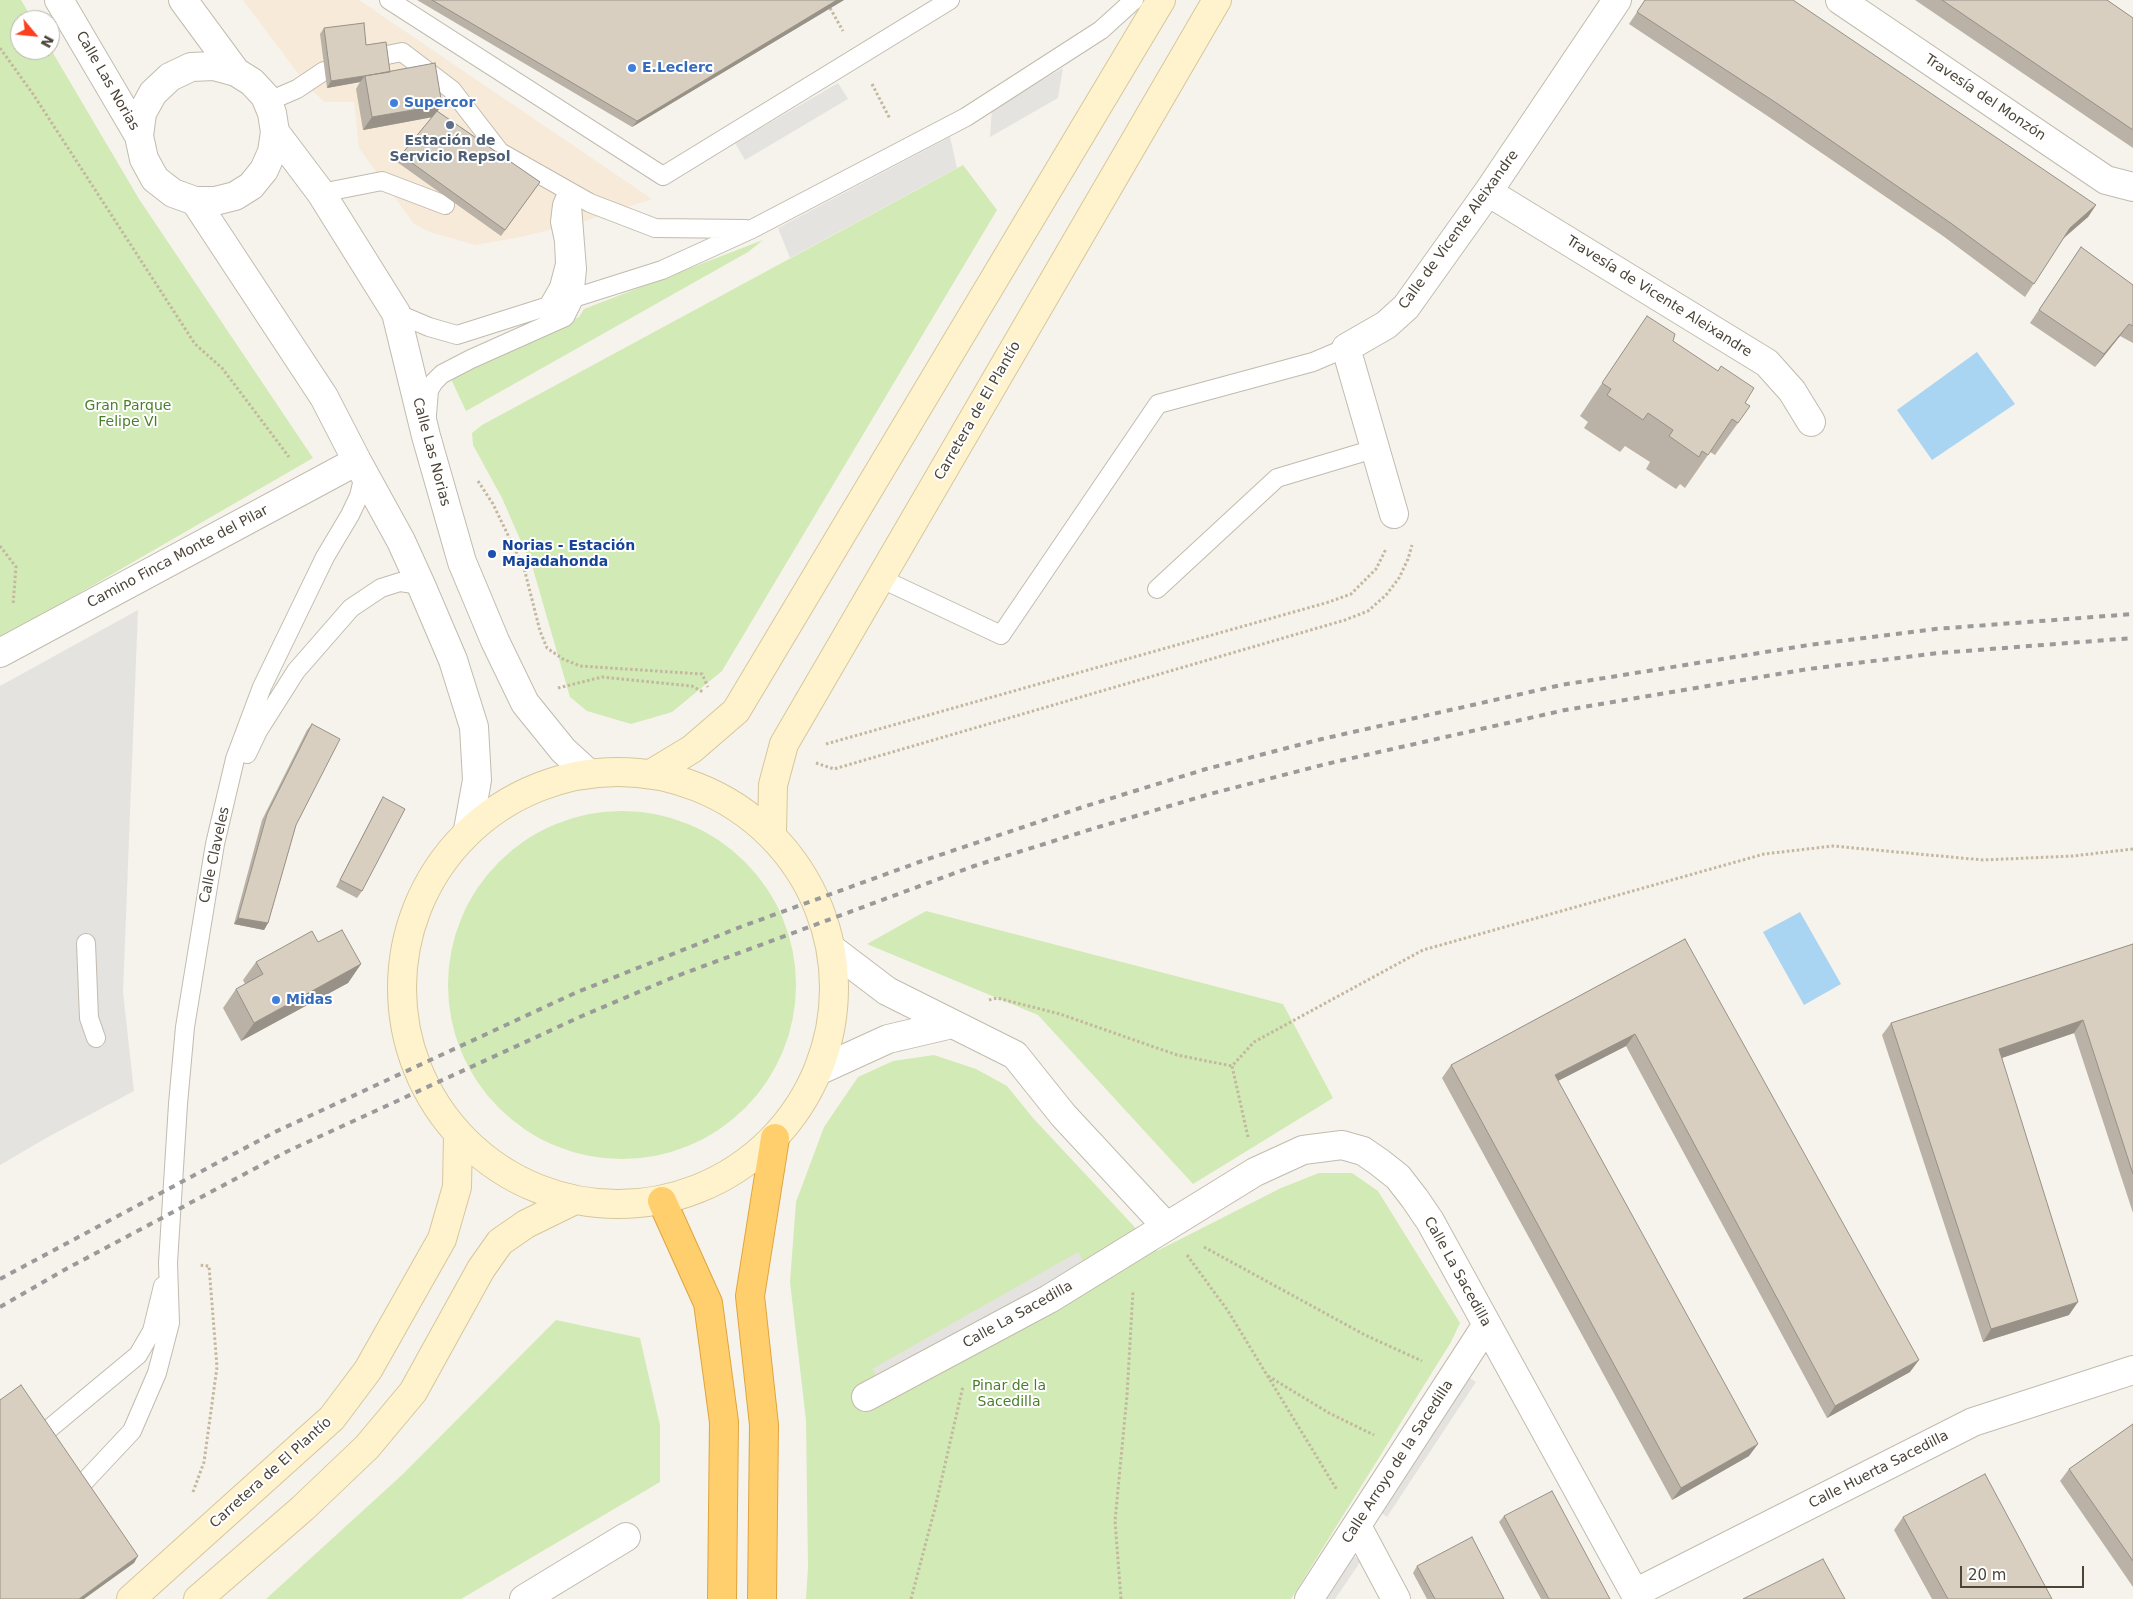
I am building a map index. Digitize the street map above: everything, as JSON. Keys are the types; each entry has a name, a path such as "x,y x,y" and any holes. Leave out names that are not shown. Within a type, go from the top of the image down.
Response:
{"highway":[{"path":"762,1599 764,1425 750,1296 775,1138"},
{"path":"662,1201 708,1303 724,1422 722,1599"}],"street":[{"name":"Calle Las Norias","path":"59,0 139,136 144,159 155,179 173,193 195,201 215,201 235,196 251,186 264,170 272,152 275,132 272,113 267,102 252,82 236,72 214,66 191,67 170,77 152,93 142,113 139,136"},
{"name":"Calle Las Norias","path":"183,0 236,72"},
{"path":"654,772 692,749 736,711 1161,0"},
{"name":"Carretera de El Plantío","path":"772,833 773,785 784,744 1217,0"},
{"name":"Calle de Vicente Aleixandre","path":"1346,348 1386,325 1406,307 1488,192 1617,0"},
{"name":"Travesía del Monzón","path":"1840,0 2106,180 2133,187"},
{"name":"Calle Las Norias","path":"275,132 320,193 396,313 426,436 462,562 495,641 525,703 563,750 587,772"},
{"name":"Travesía de Vicente Aleixandre","path":"1488,192 1766,364 1792,391 1811,422"},
{"path":"195,201 324,397 360,468 402,541 421,584 453,660 474,727 477,780 468,830"},
{"path":"1346,348 1394,514"},
{"name":"Camino Finca Monte del Pilar","path":"5,650 311,486 360,468"},
{"path":"587,772 654,772 718,793 772,833 811,887 833,950 834,1012 818,1071 800,1107 775,1138 723,1178 662,1201 618,1206 573,1201 510,1177 458,1135 420,1080 402,1014 404,947 427,884 468,830 523,792 587,772"},
{"path":"833,950 887,991 1015,1055 1063,1115 1166,1226"},
{"path":"818,1071 888,1039 952,1024"},
{"name":"Carretera de El Plantío","path":"131,1599 332,1418 368,1370 442,1239 457,1186 458,1135"},
{"name":"Calle La Sacedilla","path":"866,1397 1049,1299 1255,1172 1303,1150 1342,1145 1363,1151 1398,1177 1430,1221 1636,1596"},
{"path":"198,1599 303,1508 367,1447 413,1392 481,1268 500,1242 526,1224 573,1201"},
{"name":"Calle Arroyo de la Sacedilla","path":"1309,1599 1486,1326"},
{"name":"Calle Huerta Sacedilla","path":"1636,1596 1972,1422 2133,1370"},
{"path":"1357,1526 1396,1599"},
{"path":"524,1599 626,1537"}],"lane":[{"path":"389,0 663,176 950,0"},
{"path":"396,313 429,327 457,335 662,270 752,229 966,117 1101,30 1134,0"},
{"path":"382,56 402,52 452,90 493,153 590,203 656,228 752,229"},
{"path":"267,102 297,89 324,71"},
{"path":"320,193 382,181 445,205"},
{"path":"426,436 429,390 442,374 471,358 565,317 574,299 577,269 574,222 568,191"},
{"path":"547,308 556,295 562,281 565,264 564,241 560,222 562,205 568,191"},
{"path":"882,578 1001,635 1158,404 1312,362 1346,348"},
{"path":"1157,589 1276,478 1374,448"},
{"name":"Calle Claveles","path":"168,1264 185,1027 215,844 230,788 235,759 262,687 325,557 350,514 358,496 360,468"},
{"path":"230,788 258,731 282,692 312,651 346,613 380,588 400,582 421,584"},
{"path":"86,943 89,1018 96,1038"},
{"path":"32,1444 138,1355 152,1331 168,1264"},
{"path":"63,1504 132,1431 154,1382 170,1323 168,1264"}],"path":[{"path":"0,48 34,94 195,344 222,368 311,486"},
{"path":"474,476 493,504 524,568 540,631 547,648 563,659 580,666 702,674 709,689"},
{"path":"823,745 1329,602 1351,594 1376,569 1389,542 1394,514"},
{"path":"0,546 16,567 5,650"},
{"path":"525,703 551,689 602,677 692,686 706,693"},
{"path":"1232,1066 1254,1042 1423,950 1764,854 1834,846 1983,860 2073,856 2133,849"},
{"path":"988,1000 997,998 1060,1014 1177,1055 1232,1066"},
{"path":"1232,1066 1255,1172"},
{"path":"1166,1226 1228,1311 1325,1469 1357,1526"},
{"path":"1166,1226 1365,1335 1453,1376"},
{"path":"1121,1599 1115,1521 1133,1315 1134,1246"},
{"path":"168,1264 209,1266 217,1367 204,1462 192,1494"},
{"path":"911,1599 950,1444 971,1341"},
{"path":"1268,1375 1330,1413 1405,1452"}],"shaded area":[{"name":"Estación de Servicio Repsol","path":"243,0 359,0 652,199 585,221 521,237 475,245 430,232 414,224 359,148 354,102 325,102 309,88"},
{"path":"1063,68 1058,98 990,137 992,108"},
{"path":"838,83 848,99 745,160 735,143"},
{"path":"950,137 957,168 790,258 778,228"},
{"path":"138,610 123,992 134,1091 0,1165 0,686"},
{"path":"1078,1252 1084,1263 879,1379 872,1369"},
{"path":"1467,1376 1476,1382 1387,1517 1377,1510"},
{"path":"1352,1555 1361,1561 1335,1599 1322,1599"}],"green space":[{"name":"Gran Parque Felipe VI","path":"0,0 21,0 27,10 10,10 10,60 57,60 139,199 313,458 0,639"},
{"path":"963,165 997,210 722,671 672,712 631,724 587,711 570,697 533,569 502,498 473,445 472,433 482,425"},
{"path":"763,240 748,252 466,411 450,377 579,317 584,309"},
{"path":"622,811 656,814 673,818 704,831 733,850 757,874 776,903 789,934 793,951 796,985 793,1019 789,1036 776,1067 757,1096 733,1120 704,1139 673,1152 656,1156 622,1159 588,1156 571,1152 540,1139 511,1120 487,1096 468,1067 455,1036 451,1019 448,985 451,951 455,934 468,903 487,874 511,850 540,831 571,818 588,814"},
{"path":"926,911 1283,1004 1333,1098 1193,1184 1038,1015 867,944"},
{"name":"Pinar de la Sacedilla","path":"934,1055 976,1069 1007,1086 1033,1118 1157,1251 1281,1188 1319,1173 1352,1173 1378,1191 1460,1323 1451,1342 1291,1599 806,1599 808,1567 806,1420 790,1282 796,1202 824,1127 858,1077 893,1061"},
{"path":"556,1320 640,1338 660,1425 660,1482 461,1599 266,1599 402,1475"}],"water":[{"path":"1977,352 2015,404 1932,460 1897,410"},
{"path":"1800,912 1841,984 1804,1005 1763,932"}],"building":[{"name":"E.Leclerc","path":"432,0 837,0 637,121"},
{"path":"1645,0 1793,0 2096,205 2070,228 2034,284 1952,224 1778,104 1637,12"},
{"path":"1942,0 2107,0 2133,18 2133,130"},
{"path":"364,23 366,45 386,42 390,72 331,81 324,28"},
{"name":"Supercor","path":"435,63 442,105 372,117 365,76"},
{"path":"437,111 540,182 505,230 401,155"},
{"path":"2081,247 2133,285 2133,326 2129,324 2104,354 2039,310"},
{"path":"1647,316 1675,334 1673,341 1718,371 1721,366 1754,388 1745,403 1750,406 1738,423 1732,419 1708,455 1702,451 1699,457 1669,436 1673,430 1648,413 1643,420 1607,395 1611,389 1602,383"},
{"path":"312,724 340,739 296,825 268,923 238,918 267,814"},
{"path":"383,797 405,809 362,891 340,880"},
{"name":"Midas","path":"342,930 361,964 254,1023 236,989 263,974 256,962 312,931 318,942"},
{"path":"1685,939 1919,1360 1835,1406 1635,1034 1555,1075 1758,1444 1681,1488 1451,1065"},
{"path":"2133,944 2133,1174 2083,1020 1999,1049 2078,1302 1991,1329 1891,1023"},
{"path":"21,1385 138,1556 79,1599 0,1599 0,1400"},
{"path":"2133,1424 2133,1561 2069,1469"},
{"path":"1985,1474 2052,1599 1948,1599 1903,1517"},
{"path":"1552,1491 1610,1599 1549,1599 1504,1516"},
{"path":"1472,1537 1504,1599 1435,1599 1417,1566"},
{"path":"1823,1559 1845,1599 1743,1599"}],"railway":[{"path":"0,1279 275,1132 575,993 743,926 922,861 1086,806 1206,769 1322,739 1561,685 1809,645 1935,629 2133,614"},
{"path":"0,1307 66,1269 286,1152 582,1016 674,977 974,866 1210,794 1326,764 1565,710 1808,669 1939,653 2133,638"}],"place":[{"name":"E.Leclerc","path":"632,68"},
{"name":"Supercor","path":"394,103"},
{"name":"Estación de Servicio Repsol","path":"450,125"},
{"name":"Norias - Estación Majadahonda","path":"492,554"},
{"name":"Midas","path":"276,1000"}]}
